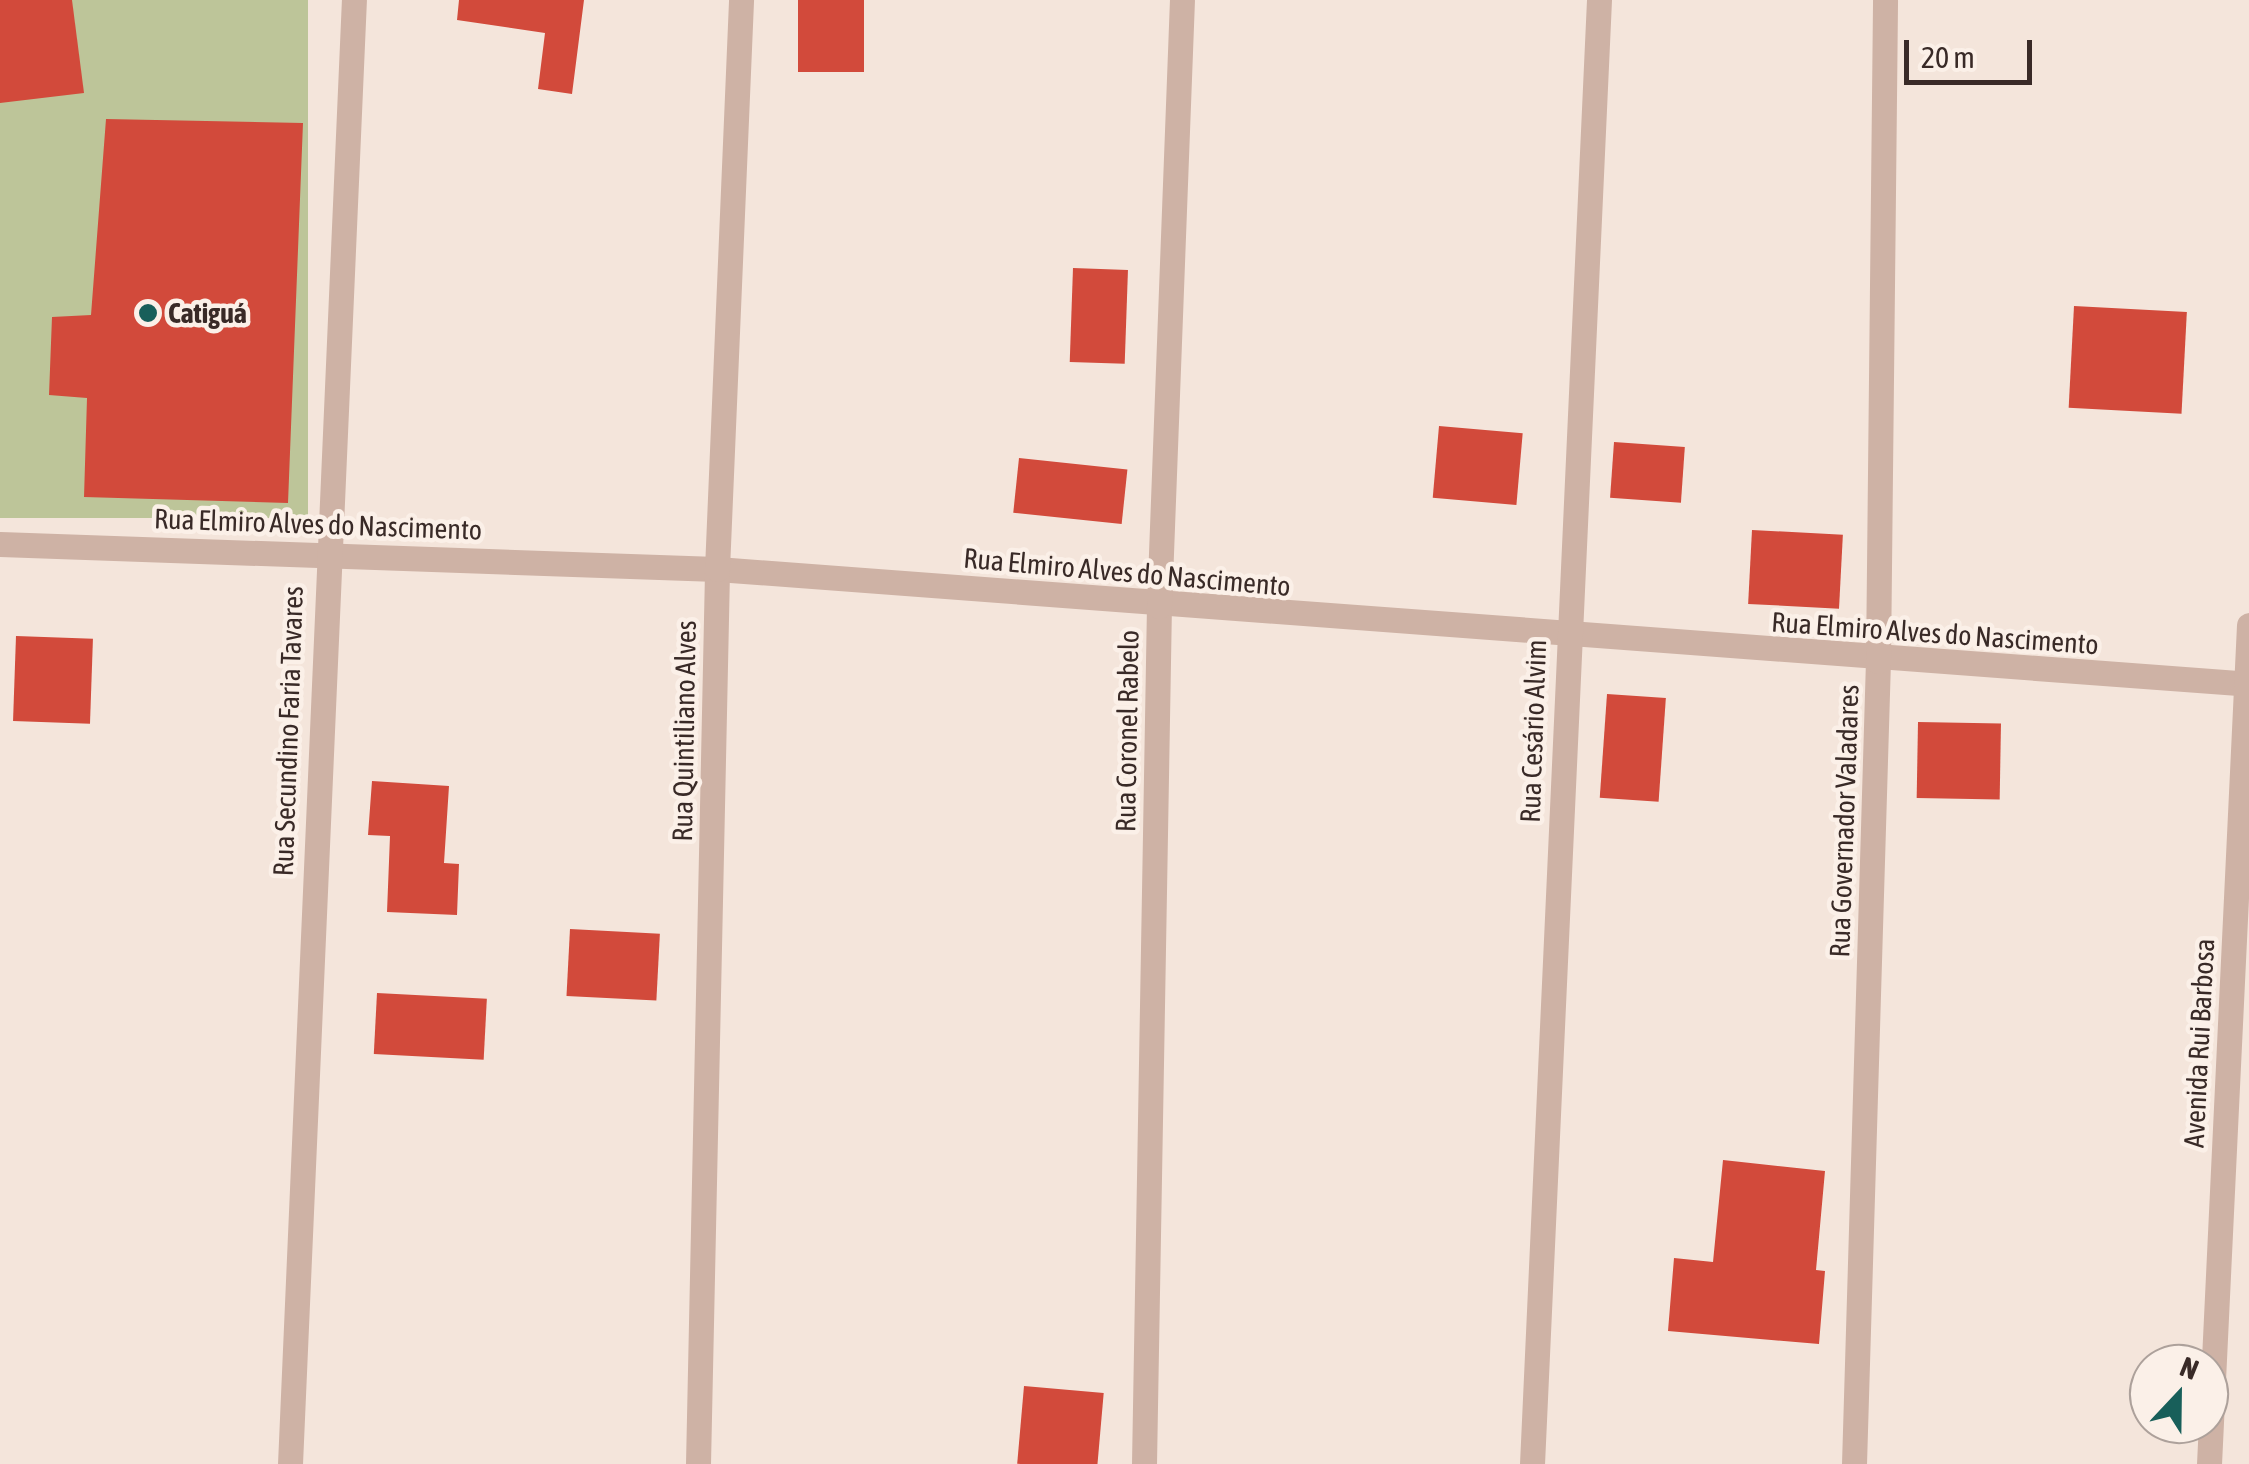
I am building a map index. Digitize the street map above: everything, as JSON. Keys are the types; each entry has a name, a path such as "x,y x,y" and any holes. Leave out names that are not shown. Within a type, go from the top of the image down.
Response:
{"street":[{"name":"Rua Secundino Faria Tavares","path":"290,1464 325,554 354,0"},
{"name":"Rua Quintiliano Alves","path":"698,1464 718,569 741,0"},
{"name":"Rua Coronel Rabelo","path":"1144,1464 1159,606 1182,0"},
{"name":"Rua Cesário Alvim","path":"1532,1464 1599,0"},
{"name":"Rua Governador Valadares","path":"1854,1464 1878,660 1885,0"},
{"name":"Rua Elmiro Alves do Nascimento","path":"0,544 718,569 1159,606 2247,684"},
{"name":"Avenida Rui Barbosa","path":"2208,1464 2249,625"}],"green space":[{"name":"Catiguá","path":"0,0 308,0 308,518 0,518"}],"building":[{"path":"0,0 72,0 84,93 0,103"},
{"path":"459,0 584,0 572,94 538,89 545,33 457,20"},
{"path":"798,0 864,0 864,72 798,72"},
{"path":"106,119 303,123 288,503 84,497 87,398 49,395 52,317 91,315"},
{"path":"1073,268 1128,270 1125,364 1070,362"},
{"path":"2074,306 2187,312 2182,414 2069,408"},
{"path":"1439,426 1523,433 1516,505 1433,498"},
{"path":"1614,442 1685,447 1681,503 1610,498"},
{"path":"1019,458 1127,469 1122,524 1013,513"},
{"path":"1752,530 1843,535 1839,609 1748,604"},
{"path":"16,636 93,639 90,724 13,721"},
{"path":"1607,694 1666,698 1659,802 1600,798"},
{"path":"1918,722 2001,723 2000,799 1917,798"},
{"path":"372,781 449,786 444,863 459,864 457,915 387,912 390,836 368,835"},
{"path":"570,929 660,934 656,1001 566,996"},
{"path":"377,993 487,999 484,1060 374,1054"},
{"path":"1723,1160 1825,1171 1816,1270 1825,1271 1819,1344 1668,1331 1674,1258 1713,1262"},
{"path":"1024,1386 1104,1393 1097,1464 1017,1464"}],"place":[{"name":"Catiguá","path":"148,313"}]}
